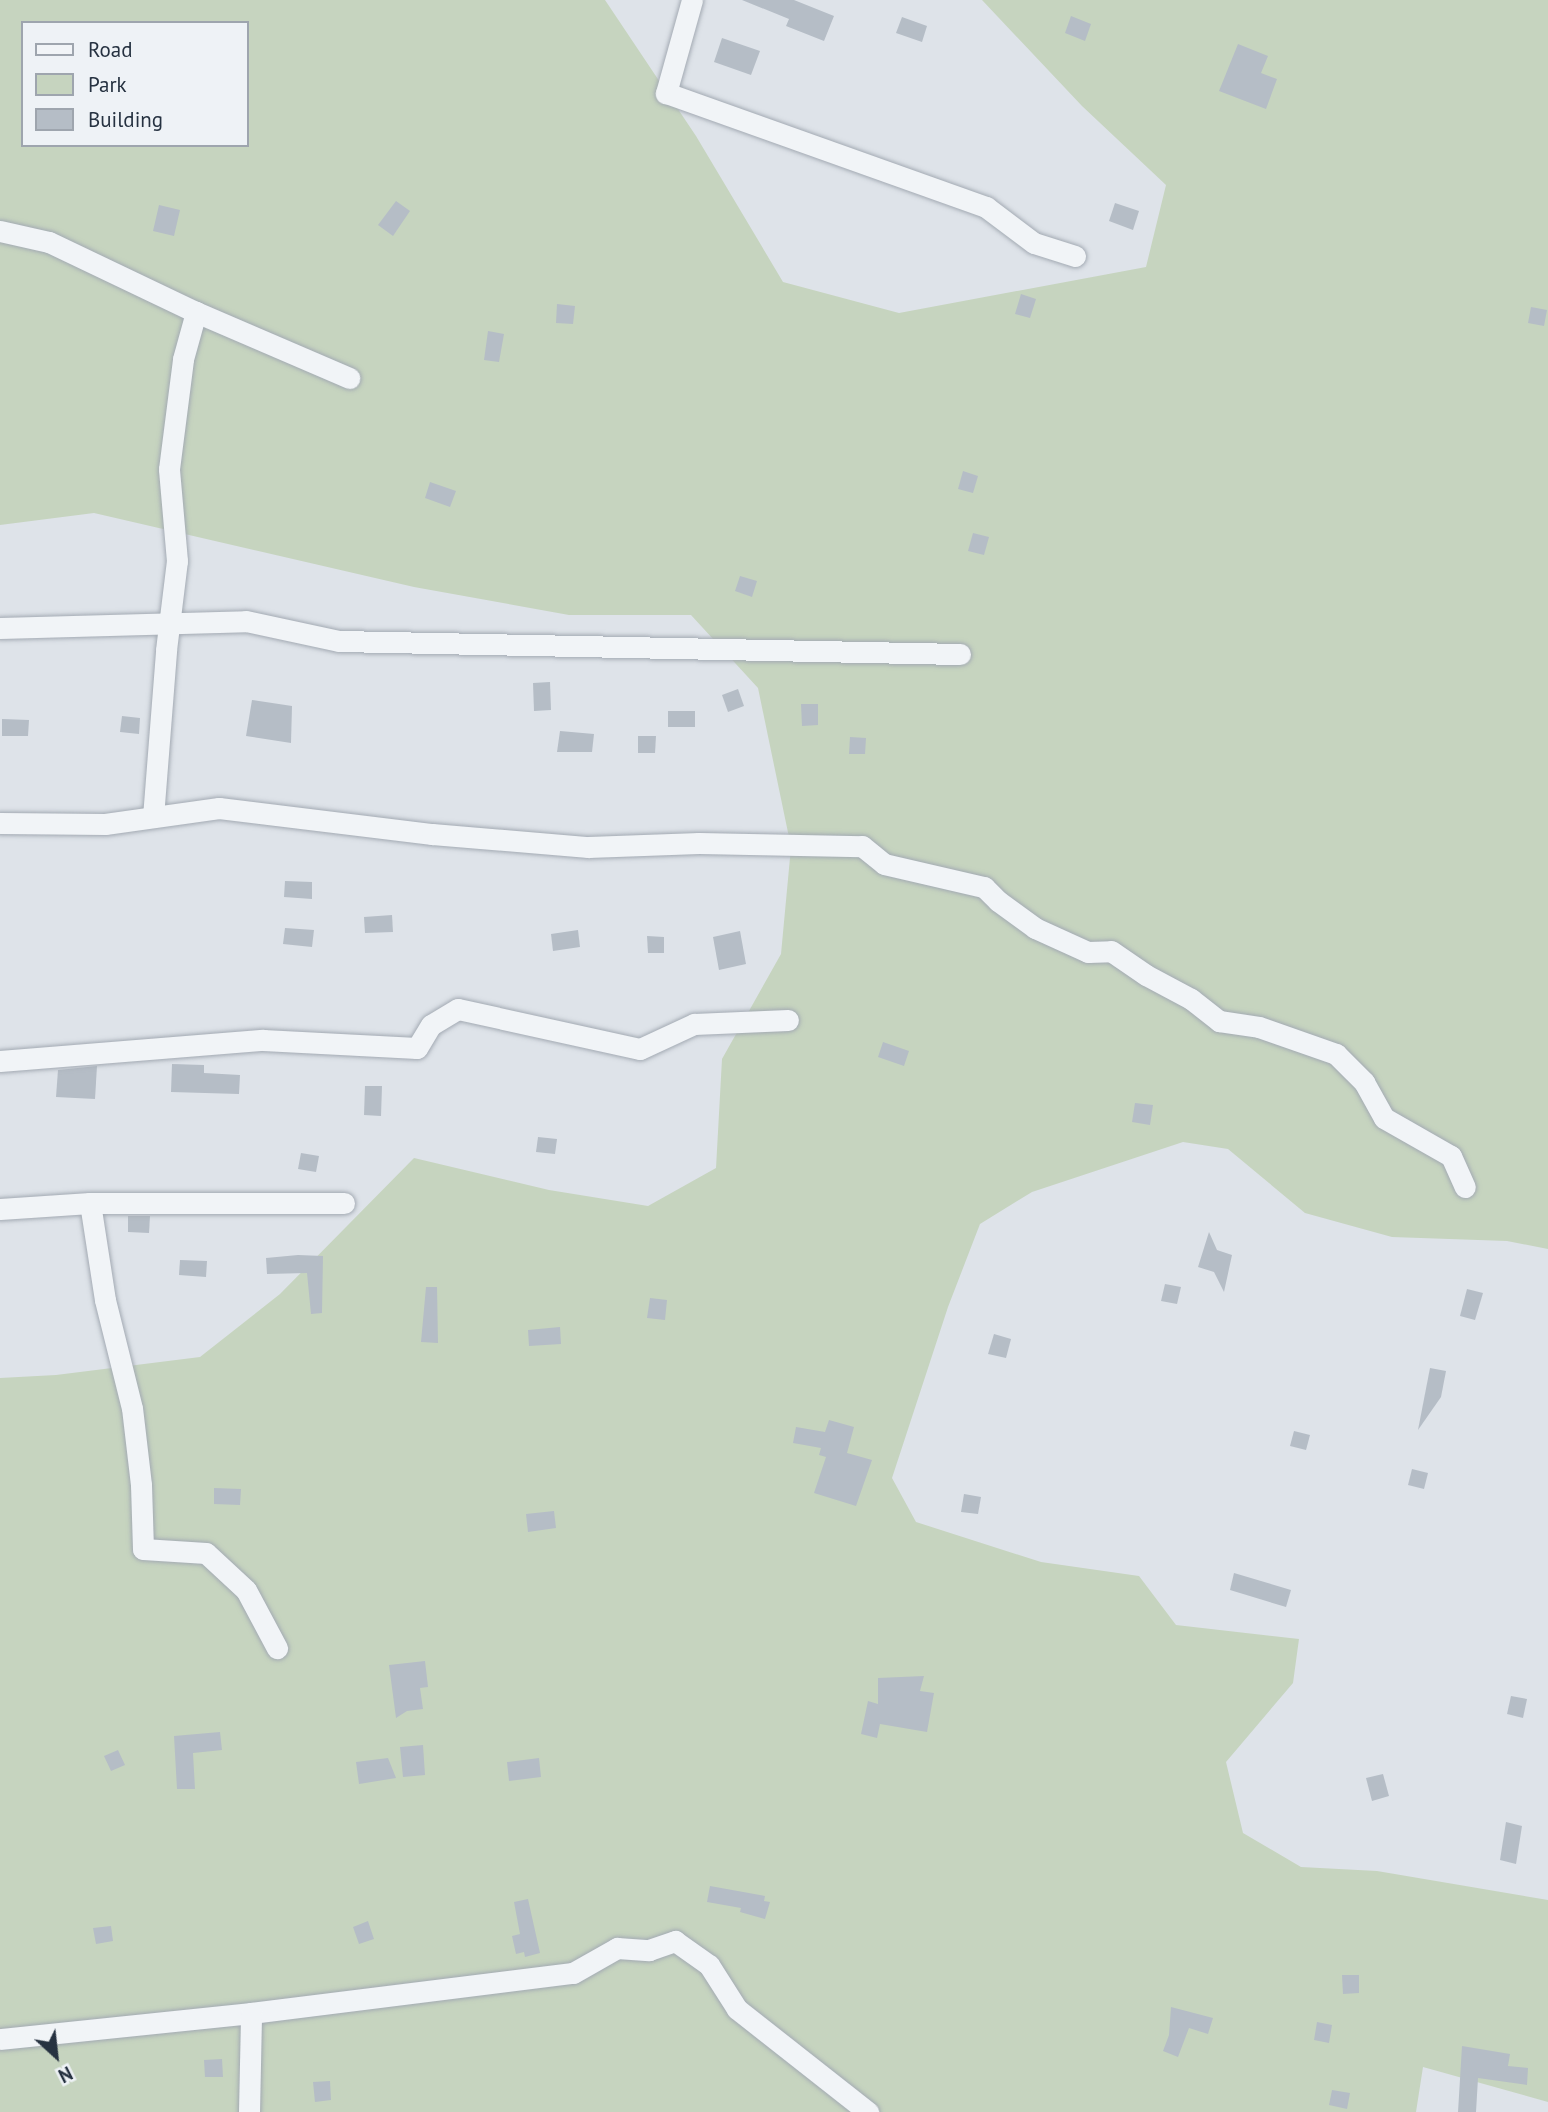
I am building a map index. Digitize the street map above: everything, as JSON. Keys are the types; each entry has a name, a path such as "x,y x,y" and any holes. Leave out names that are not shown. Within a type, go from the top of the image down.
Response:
{"street":[{"path":"692,0 666,93 986,207 1034,243 1075,256"},
{"path":"0,230 49,242 196,312 349,378"},
{"path":"153,817 166,650 172,622 177,561 169,469 183,359 196,312"},
{"path":"0,628 246,621 339,641 960,654"},
{"path":"0,823 105,824 219,808 432,834 588,847 699,843 862,846 884,864 984,887 998,901 1035,928 1088,952 1111,951 1146,975 1191,999 1219,1021 1259,1027 1336,1055 1364,1082 1384,1118 1451,1156 1465,1186"},
{"path":"0,1061 262,1040 417,1048 431,1025 458,1009 640,1049 694,1024 789,1020"},
{"path":"0,1209 90,1203 344,1203"},
{"path":"90,1203 105,1300 132,1409 141,1485 143,1549 206,1553 246,1590 277,1648"},
{"path":"0,2039 251,2013 573,1973 617,1948 649,1950 675,1941 709,1965 737,2010 868,2112"},
{"path":"250,2112 251,2013"}],"green space":[{"path":"0,0 605,0 696,136 783,282 899,313 1146,267 1166,185 1082,106 982,0 1548,0 1548,1249 1507,1241 1392,1237 1305,1213 1228,1149 1183,1142 1032,1192 980,1224 948,1307 892,1478 916,1522 1041,1562 1139,1576 1176,1625 1299,1639 1293,1683 1226,1762 1243,1833 1301,1867 1377,1871 1548,1900 1548,2102 1423,2067 1416,2112 0,2112 0,1378 56,1375 200,1357 280,1294 414,1158 549,1190 648,1206 716,1168 722,1059 781,954 791,847 758,688 691,615 569,615 414,587 94,513 0,525"}],"building":[{"path":"742,0 794,0 834,16 824,41 786,26 789,19"},
{"path":"1071,16 1091,24 1085,41 1065,33"},
{"path":"902,17 927,26 922,42 896,33"},
{"path":"722,38 760,51 751,75 714,62"},
{"path":"1238,44 1268,56 1261,73 1277,79 1266,109 1219,91"},
{"path":"396,201 410,211 393,236 378,225"},
{"path":"1115,203 1139,211 1133,230 1109,221"},
{"path":"159,205 180,210 174,236 153,231"},
{"path":"1021,294 1036,299 1030,318 1015,314"},
{"path":"557,304 575,306 573,324 556,323"},
{"path":"1531,307 1547,310 1544,326 1528,323"},
{"path":"488,331 504,334 499,362 484,360"},
{"path":"963,471 978,476 973,493 958,489"},
{"path":"430,482 456,491 450,507 425,498"},
{"path":"973,533 989,537 984,555 968,551"},
{"path":"740,576 757,581 752,597 735,591"},
{"path":"550,682 551,710 534,711 533,683"},
{"path":"738,689 744,706 728,712 722,695"},
{"path":"252,700 292,706 291,743 246,736"},
{"path":"801,704 818,704 818,725 802,726"},
{"path":"668,711 695,711 695,727 668,727"},
{"path":"122,716 140,718 139,734 120,732"},
{"path":"2,719 29,720 28,736 2,736"},
{"path":"560,731 594,734 592,752 557,752"},
{"path":"638,736 656,736 655,753 638,753"},
{"path":"850,737 866,738 865,754 849,754"},
{"path":"285,881 312,882 312,899 284,897"},
{"path":"392,915 393,932 365,933 364,917"},
{"path":"285,928 314,930 312,947 283,944"},
{"path":"578,930 580,947 553,951 551,934"},
{"path":"740,931 746,964 719,970 713,937"},
{"path":"647,936 664,937 664,953 648,953"},
{"path":"883,1042 909,1051 904,1066 878,1057"},
{"path":"172,1064 204,1065 204,1073 240,1075 239,1094 171,1092"},
{"path":"97,1066 95,1099 56,1097 58,1070"},
{"path":"365,1086 382,1086 381,1116 364,1115"},
{"path":"1135,1103 1153,1105 1150,1125 1132,1122"},
{"path":"538,1137 557,1139 555,1154 536,1152"},
{"path":"301,1153 319,1156 316,1172 298,1169"},
{"path":"128,1216 150,1216 149,1233 128,1232"},
{"path":"1209,1232 1217,1250 1232,1255 1224,1292 1214,1272 1198,1267"},
{"path":"323,1256 322,1313 311,1314 307,1273 267,1274 266,1258"},
{"path":"180,1260 207,1261 206,1277 179,1275"},
{"path":"1165,1284 1181,1287 1177,1304 1161,1301"},
{"path":"426,1287 437,1287 438,1343 421,1342"},
{"path":"1467,1289 1483,1293 1475,1320 1460,1316"},
{"path":"650,1298 667,1300 665,1320 647,1318"},
{"path":"560,1327 561,1344 529,1346 528,1330"},
{"path":"994,1334 1011,1339 1006,1358 988,1354"},
{"path":"1430,1368 1446,1371 1441,1397 1418,1430"},
{"path":"829,1420 854,1427 847,1453 872,1460 856,1506 814,1493 826,1457 819,1455 821,1448 793,1443 796,1427 825,1432"},
{"path":"1294,1431 1310,1435 1306,1450 1290,1446"},
{"path":"1412,1469 1428,1473 1424,1489 1408,1485"},
{"path":"214,1488 241,1489 240,1505 214,1504"},
{"path":"964,1494 981,1497 978,1514 961,1512"},
{"path":"554,1511 556,1528 528,1532 526,1514"},
{"path":"1234,1573 1291,1590 1286,1607 1230,1590"},
{"path":"425,1661 428,1687 420,1688 423,1709 407,1711 396,1718 389,1665"},
{"path":"924,1676 920,1691 934,1693 927,1732 880,1724 877,1738 861,1734 868,1701 878,1704 878,1678"},
{"path":"1511,1696 1527,1699 1523,1718 1507,1714"},
{"path":"220,1732 222,1750 193,1753 195,1789 177,1789 174,1736"},
{"path":"423,1745 425,1775 403,1777 400,1747"},
{"path":"118,1750 125,1765 111,1771 104,1756"},
{"path":"388,1758 396,1778 359,1784 356,1762"},
{"path":"539,1758 541,1777 509,1781 507,1762"},
{"path":"1383,1774 1389,1796 1372,1801 1366,1778"},
{"path":"1506,1822 1522,1826 1516,1864 1500,1860"},
{"path":"710,1886 765,1896 764,1901 770,1902 765,1919 740,1912 741,1908 707,1902"},
{"path":"528,1899 540,1953 525,1957 524,1952 516,1954 512,1936 520,1934 514,1902"},
{"path":"368,1921 374,1939 359,1944 353,1927"},
{"path":"111,1926 113,1941 96,1944 93,1928"},
{"path":"1342,1975 1359,1975 1359,1993 1343,1994"},
{"path":"1171,2007 1213,2018 1208,2034 1189,2028 1178,2057 1163,2051 1169,2035"},
{"path":"1317,2022 1332,2025 1329,2043 1314,2040"},
{"path":"1462,2046 1510,2054 1508,2066 1528,2068 1527,2085 1478,2078 1476,2112 1458,2112"},
{"path":"222,2059 223,2077 205,2077 204,2060"},
{"path":"330,2081 331,2100 315,2102 313,2082"},
{"path":"1332,2090 1350,2093 1347,2109 1329,2105"}]}
